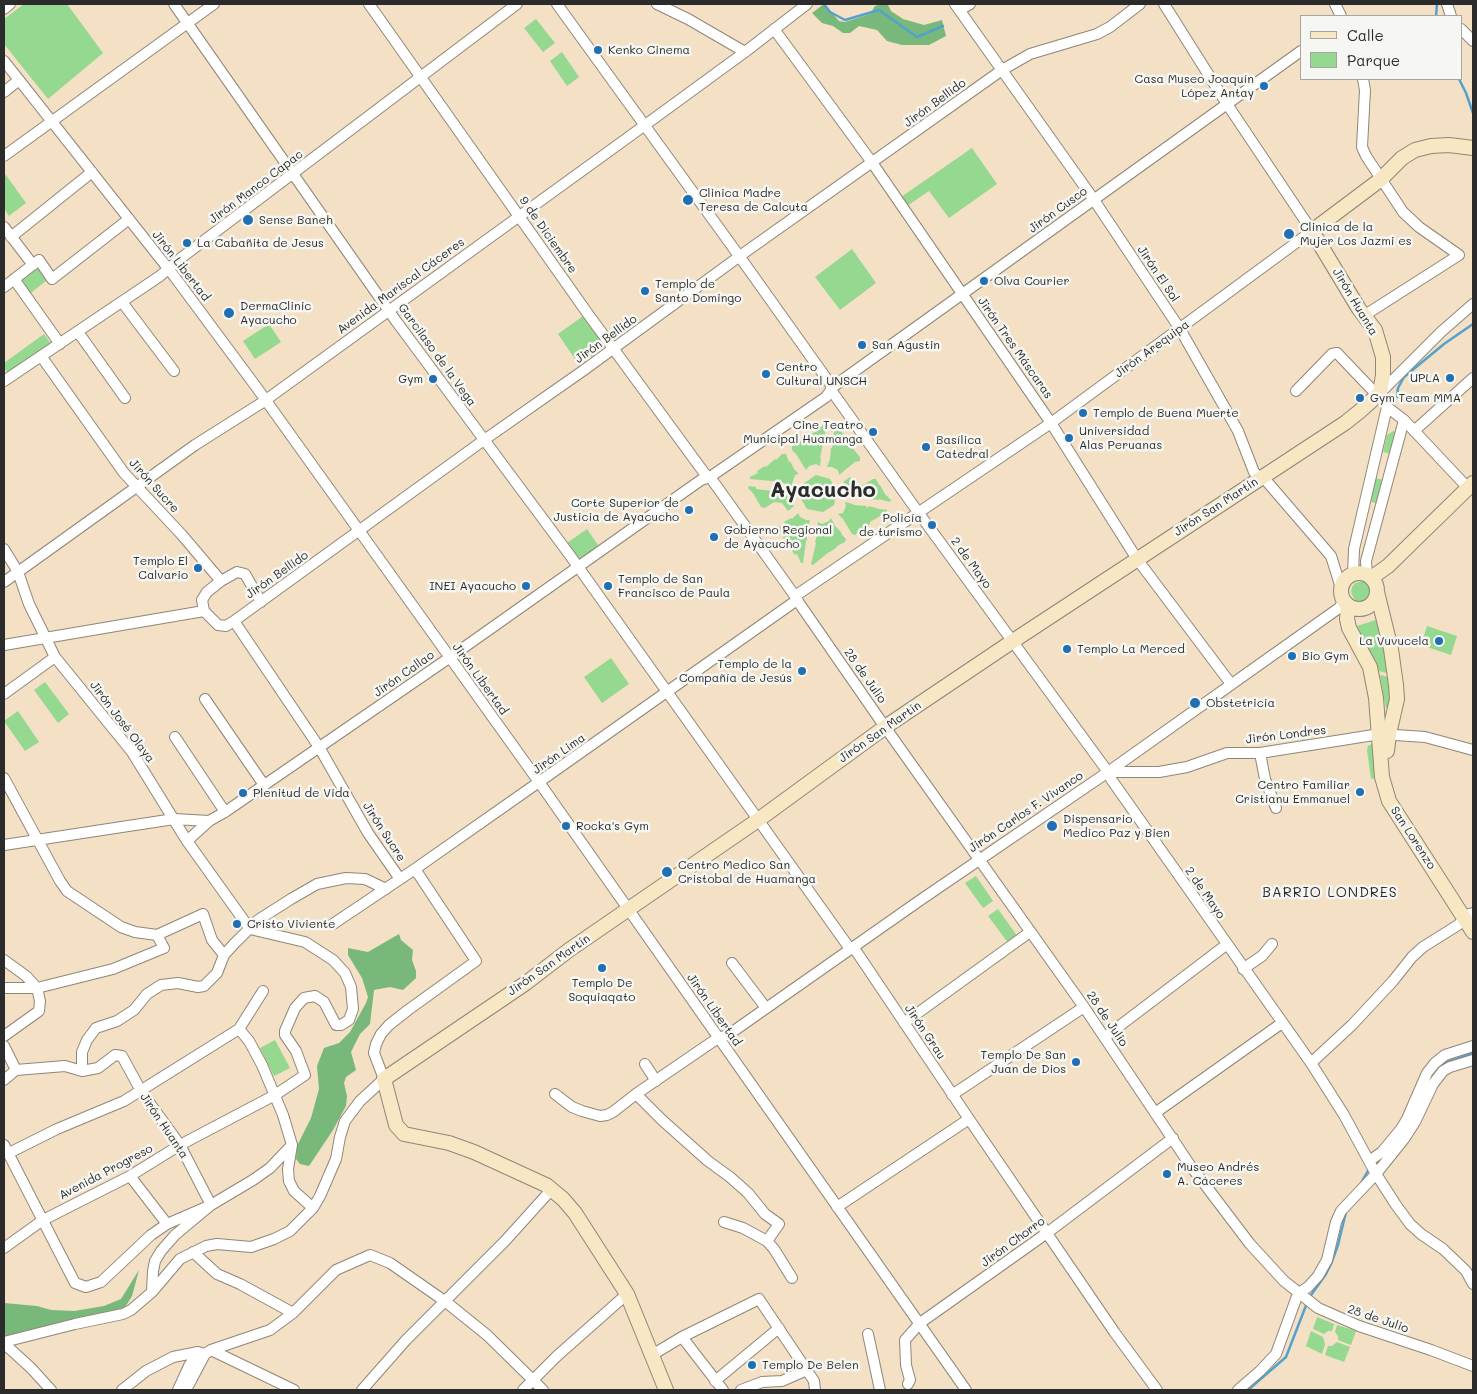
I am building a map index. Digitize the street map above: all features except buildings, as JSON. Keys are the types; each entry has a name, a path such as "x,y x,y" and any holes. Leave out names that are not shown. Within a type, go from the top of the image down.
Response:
{"street":[{"path":"4,9 10,4"},
{"name":"Garcilaso de la Vega","path":"174,4 389,311 667,693"},
{"path":"4,156 214,4"},
{"name":"9 de Diciembre","path":"369,4 614,348 705,474 710,477"},
{"name":"Jirón Manco Capac","path":"4,382 160,276 517,4"},
{"name":"2 de Mayo","path":"557,4 740,256 830,384 831,390 918,512 1108,772 1226,945 1311,1063 1373,1167 1410,1224 1443,1249 1466,1270 1473,1284"},
{"path":"657,4 688,19 745,52"},
{"path":"957,7 970,4"},
{"name":"Jirón Bellido","path":"234,621 740,256 1002,70 1030,54 1097,34 1110,27 1140,4"},
{"path":"1164,4 1227,104 1312,231"},
{"path":"1335,4 1341,15"},
{"name":"Avenida Mariscal Cáceres","path":"4,582 137,486 265,399 389,311 745,52 806,5"},
{"name":"Jirón El Sol","path":"957,7 1094,200 1180,329 1238,431 1254,472 1263,477 1330,556 1345,598"},
{"name":"Jirón Tres Máscaras","path":"774,29 872,163 1051,422 1137,559 1231,684"},
{"path":"1462,29 1473,42"},
{"name":"Jirón Cusco","path":"710,477 826,397 831,390 962,294 1300,52"},
{"name":"Jirón Libertad","path":"4,61 168,269 265,399 539,782 966,1390"},
{"path":"4,92 19,80"},
{"path":"1363,80 1365,90 1362,146 1366,156 1402,212 1419,228 1459,255 1365,315"},
{"name":"Jirón Arequipa","path":"796,598 1051,422 1180,329 1380,180 1402,158 1415,150 1431,146 1449,145 1473,148"},
{"path":"11,237 92,172"},
{"path":"4,227 11,237 52,279 129,219"},
{"name":"Jirón Huanta","path":"1312,231 1375,330 1383,357 1383,375 1379,394"},
{"path":"4,287 36,263"},
{"path":"14,279 60,344"},
{"path":"122,302 174,371"},
{"path":"1379,394 1441,332 1473,304"},
{"path":"78,332 125,398"},
{"path":"1296,391 1332,354 1337,353 1379,394 1387,407 1404,420 1471,489 1385,578 1373,583"},
{"name":"Jirón Sucre","path":"41,356 124,473 221,581"},
{"path":"1414,431 1473,378"},
{"name":"Jirón San Martín","path":"384,1079 526,983 569,950 758,820 885,728 1013,640 1345,423 1379,394"},
{"path":"1352,574 1354,549 1387,407"},
{"path":"1384,734 1397,699 1396,685 1391,649 1366,561 1404,420"},
{"name":"Jirón Callao","path":"187,841 209,821 225,812 449,658 701,480 710,477"},
{"name":"28 de Julio","path":"710,477 885,728 1084,1007 1190,1165 1250,1244 1284,1281 1325,1311 1350,1323 1473,1366"},
{"name":"Jirón José Olaya","path":"4,549 18,572 30,604 55,657 132,752 187,841 250,929"},
{"path":"234,621 226,626 218,625 204,611 202,600 207,592 221,581 237,572 245,574 261,602"},
{"path":"1373,583 1357,573 1352,574 1344,582 1349,628 1370,667 1384,734"},
{"path":"1345,598 1357,608 1366,607 1374,601 1373,583"},
{"name":"Jirón Lima","path":"333,924 667,693 796,598"},
{"name":"Jirón Carlos F. Vivanco","path":"555,1094 582,1112 600,1116 613,1112 636,1094 718,1038 728,1035 1108,772 1339,608 1345,598"},
{"path":"4,645 204,611"},
{"name":"Jirón Sucre","path":"234,621 319,747 368,833 400,879"},
{"path":"4,694 55,657"},
{"name":"Jirón Grau","path":"667,693 848,946 856,951 952,1095 1157,1390"},
{"path":"205,699 264,785"},
{"name":"Jirón Londres","path":"1108,772 1159,772 1187,767 1227,753 1260,754 1384,734 1425,738 1473,750"},
{"name":"San Lorenzo","path":"1384,734 1381,772 1389,801 1470,917 1473,932"},
{"path":"175,736 225,812"},
{"path":"1260,754 1265,779 1276,808"},
{"path":"4,778 67,891 121,927 135,932 157,935 203,914 212,940 224,955"},
{"path":"4,845 174,819 209,821"},
{"name":"Jirón Sucre","path":"384,1079 374,1053 381,1034 402,1015 476,961 415,869"},
{"path":"4,1080 16,1070 65,1066 82,1071 82,1052 87,1040 96,1028 118,1021 134,1010 147,994 160,985 178,983 198,987 204,986 217,973 224,955 258,920 317,884 346,878 365,880 386,889"},
{"path":"1311,1063 1352,1025 1393,981 1412,957 1423,947 1470,917"},
{"name":"Avenida Progreso","path":"4,1248 43,1220 130,1176 180,1145 275,1095 305,1075 296,1051 285,1035 285,1030 295,1008 304,998 315,996 320,998 327,1005 336,1025 341,1025 349,1020 353,1009 351,987 345,973 332,960 305,942 250,929"},
{"path":"904,1023 1030,932"},
{"path":"4,988 36,988 113,969 164,948 157,935"},
{"path":"1243,969 1262,956 1272,944"},
{"path":"1104,1037 1226,945"},
{"path":"4,960 26,976 36,988 40,1001 40,1010 4,1036"},
{"path":"732,963 766,1008"},
{"path":"263,991 239,1029 141,1091 124,1101 57,1130 6,1149 75,1283 86,1287 101,1282 151,1235 167,1224 210,1206 253,1180 270,1168 292,1145"},
{"path":"952,1095 1084,1007"},
{"path":"1155,1113 1282,1023"},
{"path":"239,1029 249,1041 262,1065 275,1095 292,1145 288,1169 289,1181 294,1191 313,1208"},
{"path":"4,1046 16,1070"},
{"path":"1238,1390 1276,1354 1300,1294 1313,1282 1327,1260 1336,1222 1341,1211 1354,1198 1382,1152 1402,1129 1427,1073 1445,1055 1473,1046"},
{"name":"Jirón Huanta","path":"82,1071 98,1068 115,1055 122,1056 141,1091 180,1145 210,1206"},
{"path":"1373,1167 1410,1131 1433,1084 1443,1072 1450,1066 1473,1060"},
{"path":"645,1064 656,1081"},
{"path":"4,1344 66,1326 123,1314 131,1310 152,1292 180,1259 206,1246 217,1244 251,1247 274,1240 290,1231 313,1208 320,1196 336,1159 345,1121 360,1101 384,1079 396,1125 404,1134 449,1143 474,1152 546,1185 563,1199 575,1213 627,1294 666,1390"},
{"path":"636,1094 708,1161 748,1193 765,1214 779,1224 767,1242"},
{"path":"837,1207 969,1119"},
{"name":"Jirón Chorro","path":"908,1384 910,1380 906,1365 905,1340 920,1323 1047,1232 1172,1138"},
{"path":"130,1176 167,1224"},
{"path":"362,1390 406,1340 446,1302 551,1190"},
{"path":"152,1292 155,1261 161,1251 175,1236 210,1206"},
{"path":"724,1222 743,1228 767,1242 774,1249 792,1278"},
{"path":"193,1252 217,1274 240,1284 293,1313"},
{"path":"122,1390 146,1371 174,1357 205,1352 270,1330 293,1313 336,1270 370,1255 390,1263 446,1302 486,1335 543,1390"},
{"path":"523,1390 557,1356 627,1294"},
{"path":"652,1355 682,1337 760,1299 814,1381 815,1390"},
{"path":"715,1381 779,1328"},
{"path":"868,1334 880,1390"},
{"path":"682,1337 723,1390"},
{"path":"4,1344 31,1368 51,1390"},
{"path":"178,1390 189,1366 205,1352"},
{"path":"186,1390 205,1352"},
{"path":"205,1352 294,1390"},
{"path":"741,1390 762,1382 782,1381 807,1370"}],"green space":[{"path":"24,4 67,4 103,53 48,99 4,44 4,19"},
{"path":"824,4 839,21 845,22 870,14 875,6 888,5 891,11 903,19 924,25 942,20 946,36 929,45 902,45 887,41 877,30 859,26 850,33 843,33 833,26 822,23 812,13"},
{"path":"536,19 555,43 543,52 524,28"},
{"path":"562,52 579,77 567,86 550,61"},
{"path":"972,148 997,184 949,218 929,191 907,206 901,197"},
{"path":"6,175 26,203 9,216 4,208 4,176"},
{"path":"852,249 876,283 840,310 815,277"},
{"path":"38,262 50,278 28,295 16,279"},
{"path":"583,316 605,346 579,365 558,334"},
{"path":"269,324 281,342 255,359 243,341"},
{"path":"44,334 52,345 10,376 4,368 4,363"},
{"path":"825,423 827,424 820,466 816,464 809,466 806,470 792,450 792,446 799,444 799,442 818,430"},
{"path":"837,424 849,444 860,457 860,461 855,462 839,475 838,470 827,467 835,425"},
{"path":"1393,431 1396,432 1392,454 1383,452 1387,435"},
{"path":"782,454 786,454 789,462 799,474 795,475 793,486 772,481 750,479 750,477 758,473 757,471 766,467"},
{"path":"816,475 830,479 837,491 834,505 823,512 807,509 800,497 803,484"},
{"path":"850,477 855,483 863,485 876,479 891,500 890,502 870,499 869,497 846,495 849,491 847,485 843,482"},
{"path":"1376,478 1383,480 1378,504 1369,501"},
{"path":"749,486 756,487 756,489 791,493 789,498 794,506 788,511 782,503 774,502 765,508 761,507 748,488"},
{"path":"845,502 866,506 867,508 869,506 887,510 887,512 870,522 870,524 862,528 855,535 852,534 838,514 843,513 846,506"},
{"path":"798,513 800,517 810,520 803,563 801,563 797,554 795,555 778,530 778,527 785,524 784,522 792,519"},
{"path":"831,518 846,539 845,542 813,565 811,564 818,522 822,524"},
{"path":"587,529 600,548 578,564 564,545"},
{"path":"1363,581 1370,584 1372,589 1370,598 1366,602 1361,603 1354,599 1351,592 1355,583"},
{"path":"1382,618 1394,675 1379,671 1357,626"},
{"name":"La Vuvucela","path":"1427,626 1457,636 1451,655 1421,645"},
{"path":"611,658 629,684 602,703 584,677"},
{"path":"1380,675 1394,678 1389,709 1386,708"},
{"path":"45,682 69,714 58,723 34,690"},
{"path":"18,711 39,742 25,751 4,721"},
{"path":"1373,743 1375,744 1379,777 1371,779 1367,750 1368,746"},
{"path":"976,876 993,901 983,908 965,883"},
{"path":"998,909 1018,937 1009,944 988,916"},
{"path":"399,934 401,940 413,950 412,960 416,971 416,978 403,990 390,987 374,990 370,1024 360,1034 351,1052 356,1070 346,1077 344,1083 347,1096 346,1106 333,1130 309,1166 300,1164 296,1159 297,1146 311,1118 319,1089 317,1066 324,1048 339,1043 350,1032 368,997 362,978 348,955 348,948 368,952"},
{"path":"275,1040 290,1068 274,1076 260,1048"},
{"path":"139,1270 132,1296 121,1314 50,1329 10,1335 4,1339 4,1303 37,1306 51,1310 74,1311 104,1306 121,1299"},
{"path":"1317,1317 1334,1324 1332,1331 1324,1334 1313,1329"},
{"path":"1337,1325 1356,1331 1351,1345 1338,1340 1335,1332"},
{"path":"1311,1331 1323,1337 1325,1344 1322,1354 1306,1346"},
{"path":"1337,1342 1350,1347 1344,1362 1325,1355 1328,1346 1332,1346"}],"waterway":[{"path":"824,4 830,12 845,20 879,10 917,37 943,26"},
{"path":"1436,15 1437,4"},
{"path":"1460,80 1473,113"},
{"path":"1397,397 1398,388 1404,377 1444,344 1473,324"},
{"path":"1429,1080 1435,1070 1445,1063 1473,1053"},
{"path":"1361,1183 1369,1169"},
{"path":"1309,1298 1331,1264 1346,1212"},
{"path":"1248,1390 1286,1357 1307,1303"}],"place":[{"name":"Kenko Cinema","path":"598,50"},
{"name":"Casa Museo Joaquín López Antay","path":"1264,86"},
{"name":"Clinica Madre Teresa de Calcuta","path":"688,200"},
{"name":"Sense Baneh","path":"248,220"},
{"name":"Clinica de la Mujer Los Jazmi es","path":"1289,234"},
{"name":"La Cabañita de Jesus","path":"187,243"},
{"name":"Olva Courier","path":"984,281"},
{"name":"Templo de Santo Domingo","path":"645,291"},
{"name":"DermaClinic Ayacucho","path":"229,313"},
{"name":"San Agustin","path":"862,345"},
{"name":"Centro Cultural UNSCH","path":"766,374"},
{"name":"UPLA","path":"1450,378"},
{"name":"Gym","path":"433,379"},
{"name":"Gym Team MMA","path":"1360,398"},
{"name":"Templo de Buena Muerte","path":"1083,413"},
{"name":"Cine Teatro Municipal Huamanga","path":"873,432"},
{"name":"Universidad Alas Peruanas","path":"1069,438"},
{"name":"Basílica Catedral","path":"926,447"},
{"name":"Corte Superior de Justicia de Ayacucho","path":"689,510"},
{"name":"Policía de turismo","path":"932,525"},
{"name":"Gobierno Regional de Ayacucho","path":"714,537"},
{"name":"Templo El Calvario","path":"198,568"},
{"name":"INEI Ayacucho","path":"526,586"},
{"name":"Templo de San Francisco de Paula","path":"608,586"},
{"name":"La Vuvucela","path":"1439,641"},
{"name":"Templo La Merced","path":"1067,649"},
{"name":"Bio Gym","path":"1292,656"},
{"name":"Templo de la Compañía de Jesús","path":"802,671"},
{"name":"Obstetricia","path":"1195,703"},
{"name":"Centro Familiar Cristianu Emmanuel","path":"1360,792"},
{"name":"Plenitud de Vida","path":"243,793"},
{"name":"Rocka's Gym","path":"566,826"},
{"name":"Dispensario Medico Paz y Bien","path":"1052,826"},
{"name":"Centro Medico San Cristobal de Huamanga","path":"667,872"},
{"name":"Cristo Viviente","path":"237,924"},
{"name":"Templo De Soquiaqato","path":"602,968"},
{"name":"Templo De San Juan de Dios","path":"1076,1062"},
{"name":"Museo Andrés A. Cáceres","path":"1167,1174"},
{"name":"Templo De Belen","path":"752,1365"}],"district":[{"name":"Ayacucho","path":"823,490"},
{"name":"BARRIO LONDRES","path":"1330,893"}]}
